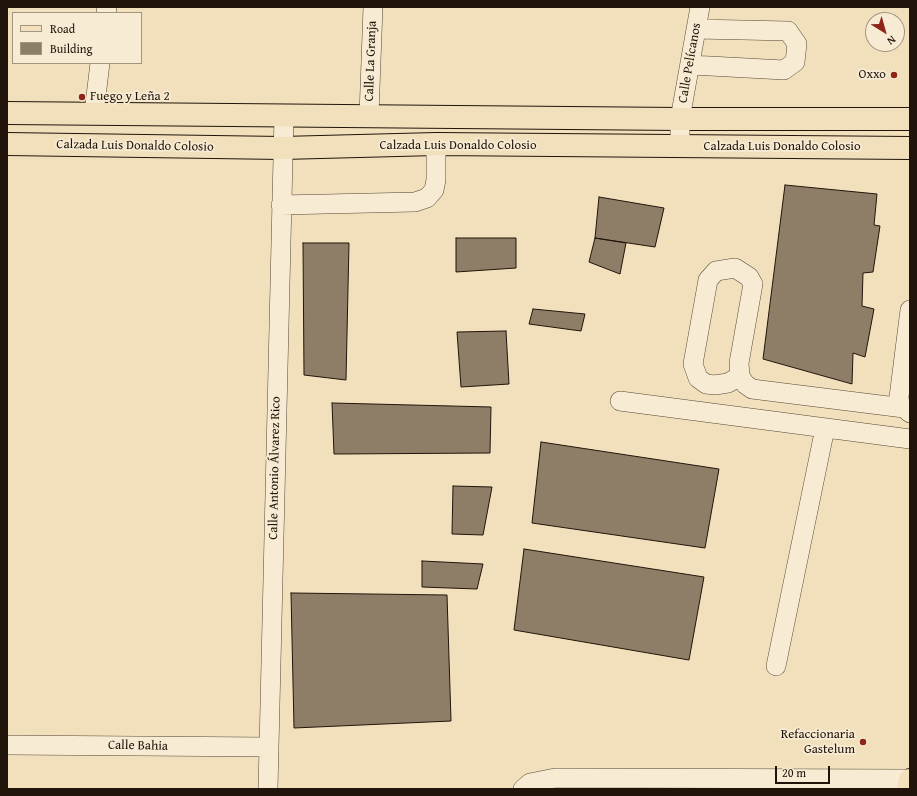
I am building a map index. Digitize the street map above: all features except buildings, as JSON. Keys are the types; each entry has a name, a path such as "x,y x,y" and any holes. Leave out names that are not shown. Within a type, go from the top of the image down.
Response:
{"main road":[{"path":"7,113 284,116 369,115 680,119 910,119"},
{"name":"Calzada Luis Donaldo Colosio","path":"7,144 282,148 436,144 910,148"},
{"path":"908,789 910,780"}],"street":[{"name":"Calle La Granja","path":"369,115 373,7"},
{"name":"Calle Pelícanos","path":"680,147 680,119 700,7"},
{"path":"690,65 784,70 795,62 797,44 788,31 696,29"},
{"path":"94,113 100,64"},
{"name":"Calle Antonio Álvarez Rico","path":"268,789 282,148 284,116"},
{"path":"281,205 415,202 427,198 434,190 436,180 436,144"},
{"path":"740,376 728,383 715,385 706,384 698,378 693,364 708,280 716,271 735,268 749,277 753,284 739,363 740,376 745,384 752,389 907,411"},
{"path":"907,411 899,397 910,310"},
{"path":"620,401 910,439"},
{"path":"776,666 825,428"},
{"name":"Calle Bahia","path":"7,745 269,747"},
{"path":"522,789 530,783 555,778 910,780"}],"place":[{"name":"Oxxo","path":"894,75"},
{"name":"Fuego y Leña 2","path":"82,97"},
{"name":"Refaccionaria Gastelum","path":"863,742"}]}
